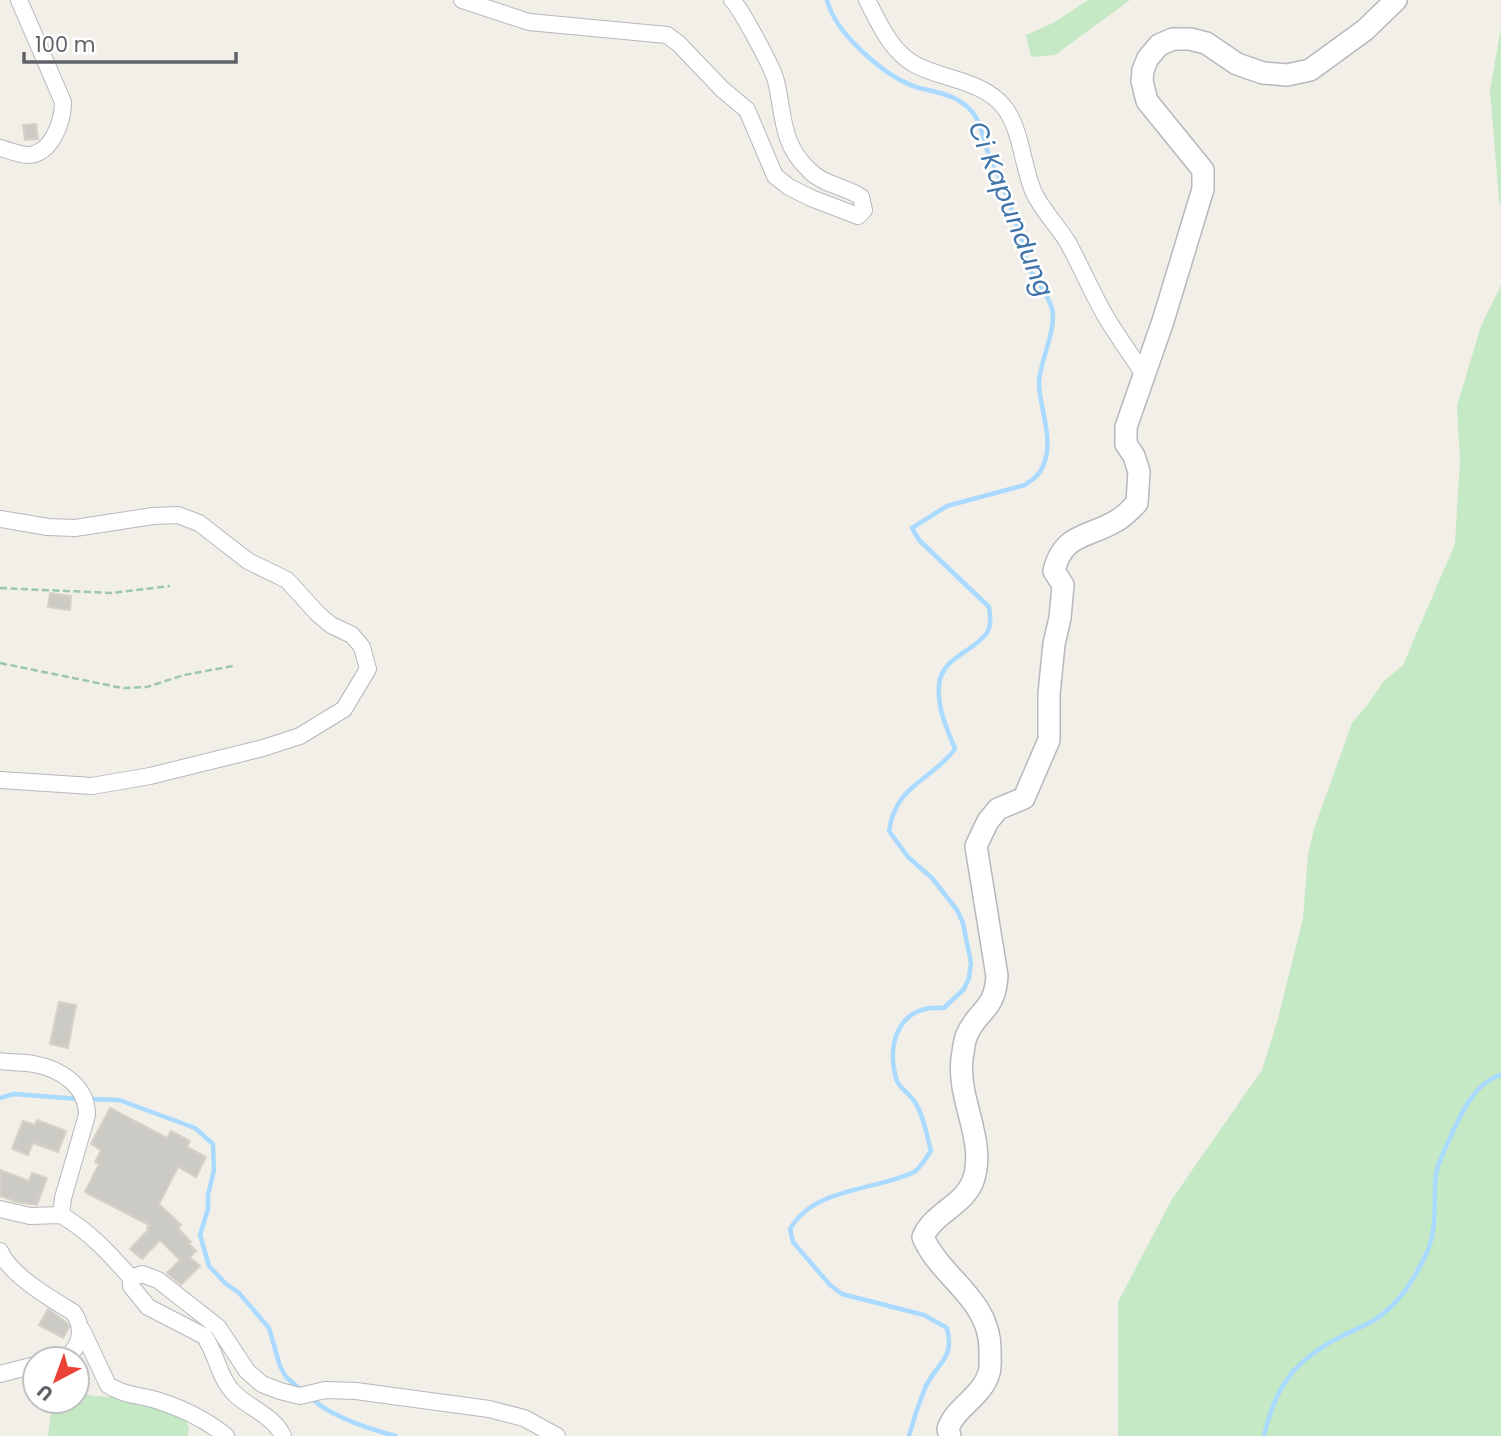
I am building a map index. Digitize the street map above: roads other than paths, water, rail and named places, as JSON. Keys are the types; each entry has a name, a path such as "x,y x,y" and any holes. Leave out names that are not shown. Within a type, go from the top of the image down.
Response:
{"street":[{"path":"0,148 29,155 38,151 49,143 58,131 63,116 63,102 19,0"},
{"path":"462,0 529,22 667,35 747,110 775,176 789,187 858,216 864,209 861,197 827,183 809,171 789,146 775,78 732,0"},
{"path":"867,0 894,48 904,57 915,65 979,88 1005,108 1018,137 1024,166 1035,195 1066,240 1105,316 1144,376"},
{"path":"950,1436 948,1429 954,1416 967,1406 989,1373 990,1343 980,1311 923,1237 931,1224 968,1191 978,1161 961,1084 962,1060 966,1037 974,1022 990,1004 996,990 997,976 976,845 988,821 998,809 1024,798 1049,740 1050,681 1063,585 1054,571 1056,562 1072,540 1117,521 1137,503 1139,472 1134,456 1126,444 1126,427 1198,212 1204,180 1202,170 1147,101 1142,81 1148,58 1159,45 1173,39 1190,39 1206,43 1237,64 1250,68 1287,75 1310,70 1365,30 1396,0"},
{"path":"0,519 48,527 75,528 153,516 178,516 199,523 248,561 287,580 318,614 358,640 368,669 344,709 300,736 263,748 150,776 92,786 0,780"},
{"path":"0,1061 34,1064 59,1072 78,1086 87,1103 87,1115 61,1215"},
{"path":"0,1209 30,1216 61,1215 89,1234 131,1278 131,1286 144,1303 204,1336 220,1372 233,1392 271,1419 283,1436"},
{"path":"0,1251 4,1259 23,1278 73,1312 108,1385 116,1390 154,1399 190,1412 226,1436"},
{"path":"131,1278 142,1274 158,1280 218,1328 247,1371 262,1384 280,1391 300,1396 325,1390 356,1391 489,1409 524,1418 557,1436"},
{"path":"75,1345 82,1330"},
{"path":"0,1374 21,1369"}],"waterway":[{"name":"Ci Kapundung","path":"827,0 832,13 850,39 876,63 916,87 954,98 976,117 988,153 1003,185 1027,263 1047,297 1053,317 1039,382 1047,435 1046,456 1040,472 1025,485 947,506 912,528 919,540 989,607 990,617 986,634 951,662 941,676 941,710 955,749 906,793 893,815 889,831 908,857 932,878 957,910 963,923 971,963 964,989 944,1008 929,1008 907,1018 895,1038 893,1064 896,1078 919,1109 931,1151 914,1172 829,1198 801,1215 790,1229 793,1242 830,1285 842,1294 924,1315 947,1328 947,1354 925,1388 909,1436"},
{"path":"1264,1436 1275,1402 1300,1364 1326,1345 1380,1317 1409,1285 1430,1243 1438,1164 1473,1096 1490,1080 1501,1075"},
{"path":"0,1098 14,1094 79,1099"},
{"path":"88,1099 119,1100 195,1128 213,1144 214,1170 208,1195 208,1209 200,1235 209,1266 239,1293 269,1328 280,1366 286,1377 302,1391"},
{"path":"312,1399 341,1417 396,1436"}]}
